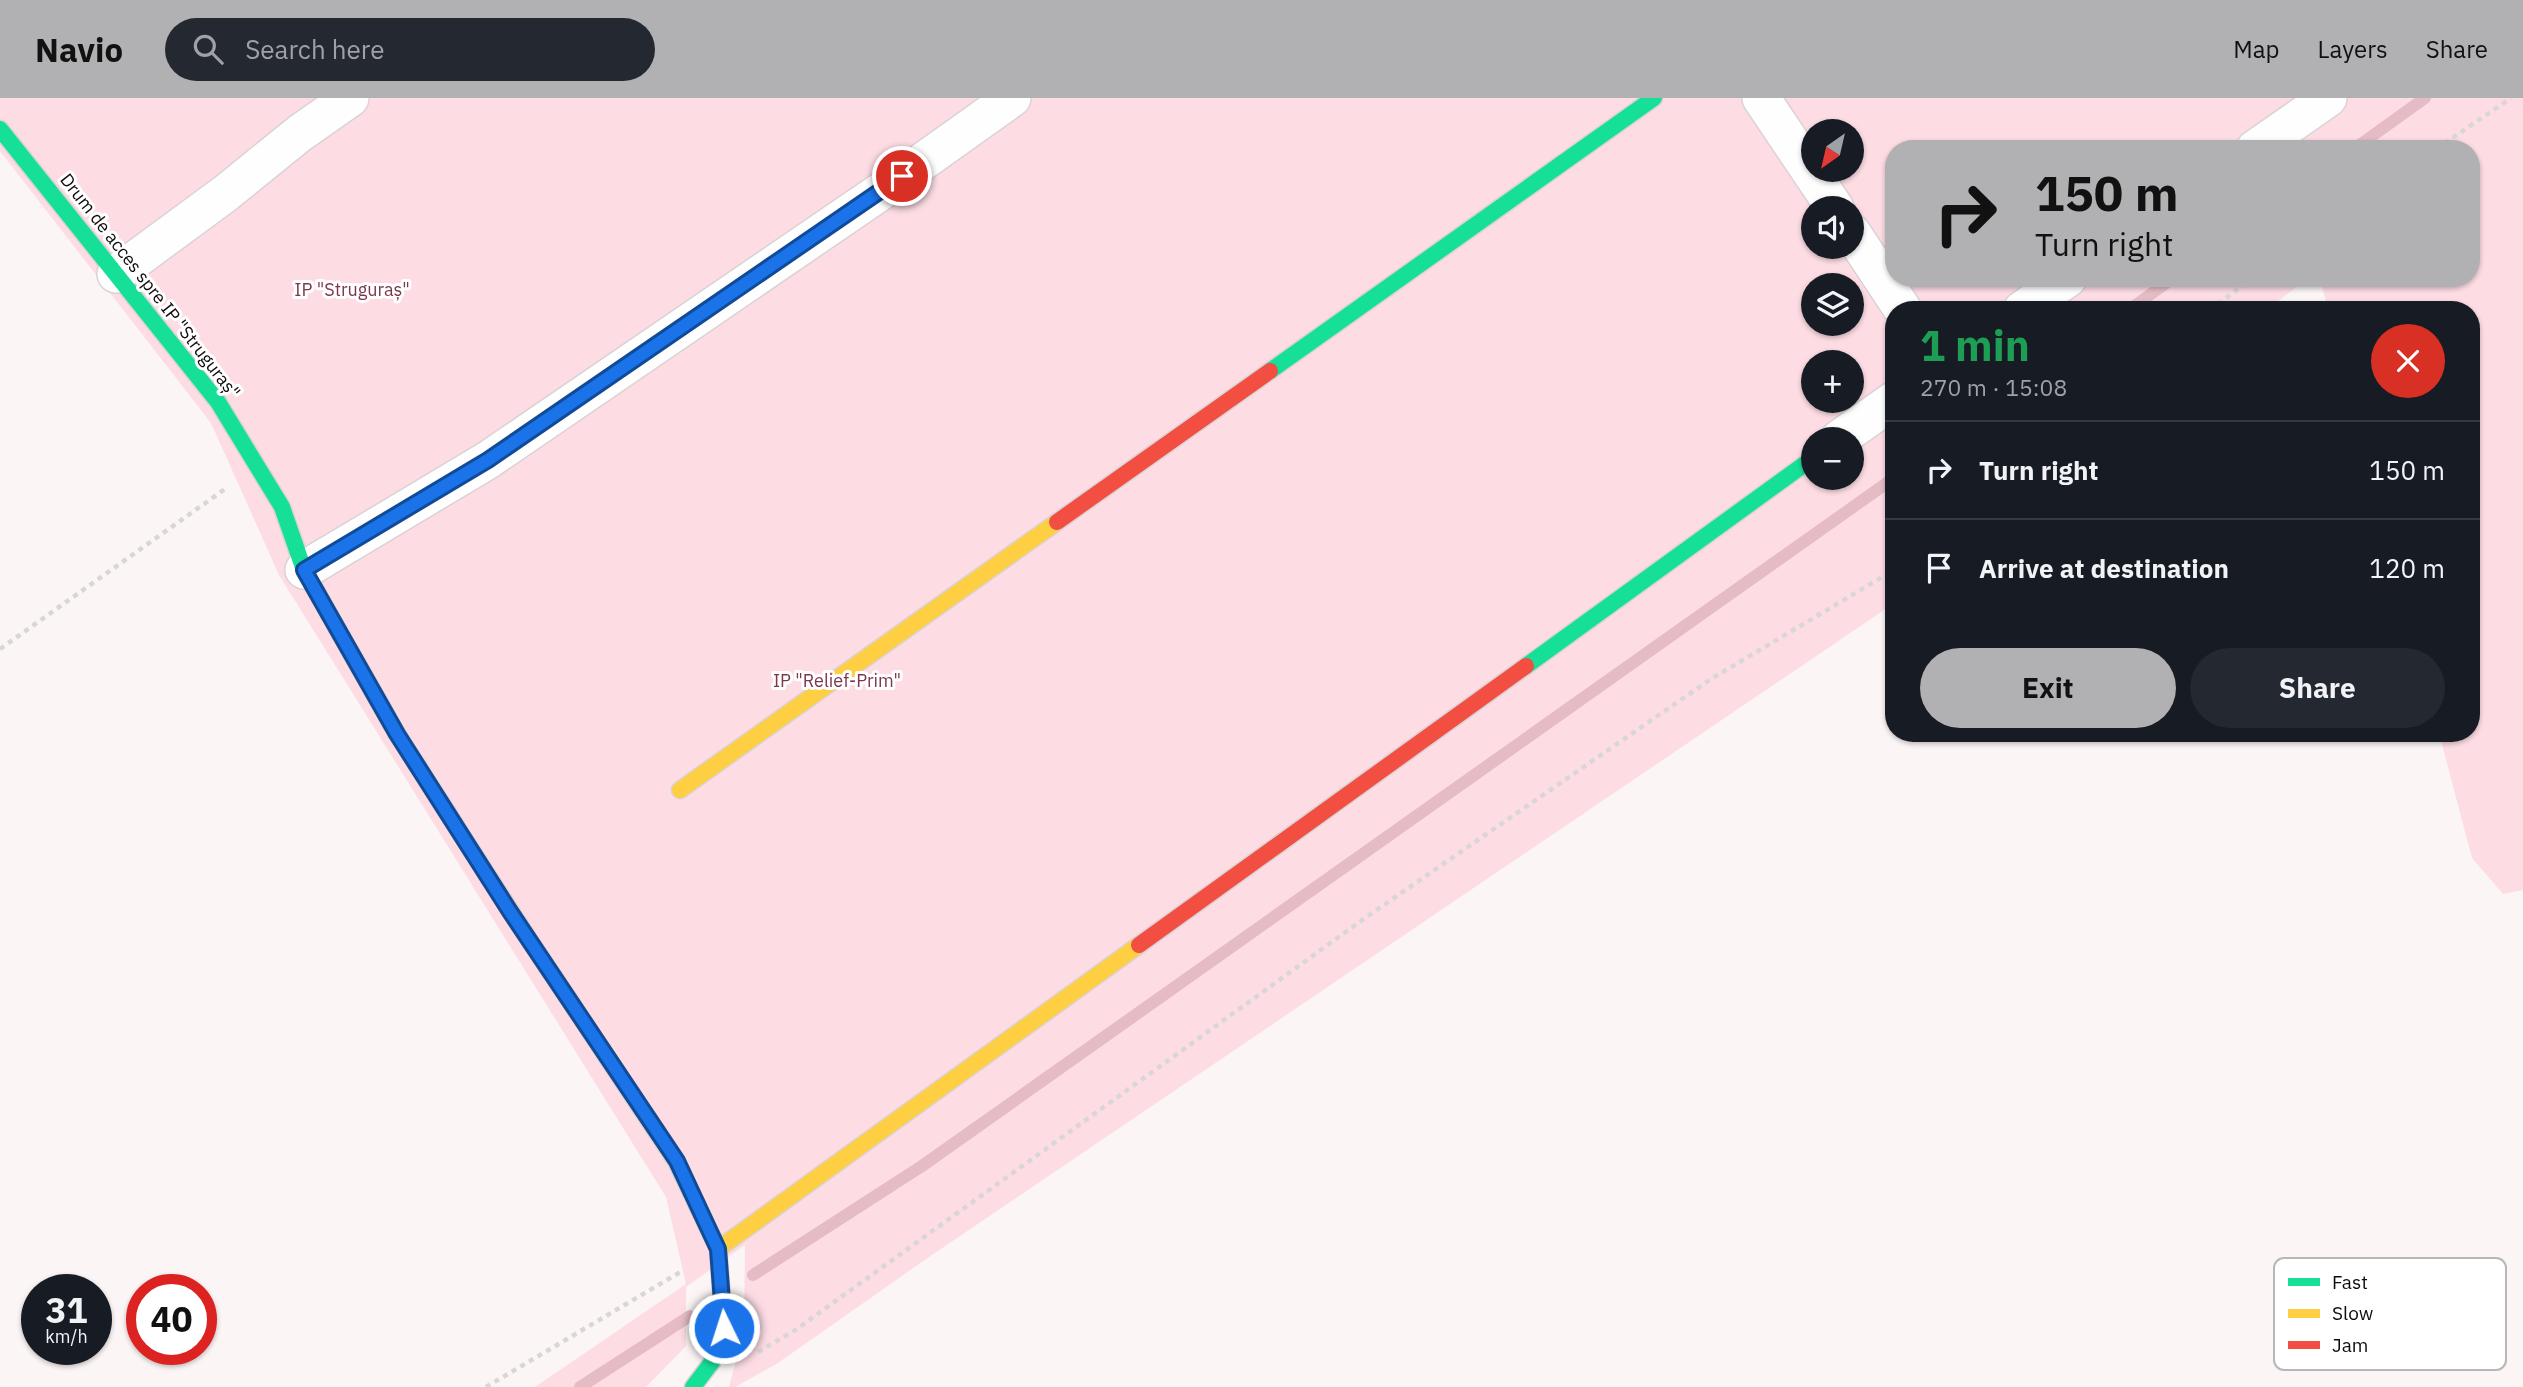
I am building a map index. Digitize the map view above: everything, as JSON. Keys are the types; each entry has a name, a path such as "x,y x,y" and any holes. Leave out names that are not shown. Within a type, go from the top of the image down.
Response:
{"street":[{"path":"116,274 350,98"},
{"path":"304,570 488,460 880,192 1012,98"},
{"path":"680,790 1654,98"},
{"path":"1761,98 1827,196"},
{"path":"2268,140 2328,98"},
{"name":"Drum de acces spre IP \"Struguraș\"","path":"0,130 218,402 282,507 304,570 404,746 509,910 677,1161 718,1249 724,1328 712,1362 693,1387"},
{"path":"1864,251 1885,283"},
{"path":"2035,301 2055,287"},
{"path":"1856,427 1885,406"},
{"path":"718,1249 1801,467"}],"path":[{"path":"2449,140 2511,98"},
{"path":"2222,301 2241,287"},
{"path":"0,649 257,466"},
{"path":"754,1354 797,1329 1387,902 1712,680 1885,575"},
{"path":"486,1387 718,1249"}],"green space":[{"name":"IP \"Relief-Prim\"","path":"0,98 2523,98 2523,890 2503,894 2472,858 2441,742 2480,742 2480,301 2326,301 2322,287 2480,287 2480,140 1885,140 1885,287 2297,287 2278,301 1885,301 1885,609 929,1257 778,1363 735,1387 729,1387 744,1329 745,1245 686,1287 686,1346 646,1387 535,1387 686,1284 666,1197 279,575 211,423 0,151"}],"waterway":[{"path":"2367,140 2425,98"},
{"path":"2141,301 2161,287"},
{"path":"753,1275 922,1166 1885,484"},
{"path":"580,1387 690,1316"}],"traffic: fast":[{"path":"1270,371 1654,98"},
{"path":"0,129 218,402 282,507 304,570 375,695"},
{"path":"1526,666 1801,467"},
{"path":"522,929 676,1161 718,1249 724,1328 712,1362 693,1387"}],"traffic: slow":[{"path":"680,790 1057,522"},
{"path":"718,1249 1139,945"}],"traffic: jam":[{"path":"1057,522 1270,371"},
{"path":"1139,945 1526,666"},
{"path":"375,695 397,734 522,929"}],"route":[{"path":"724,1328 718,1249 677,1161 509,910 397,734 304,570 488,460 902,176"}],"park label":[{"name":"IP \"Struguraș\"","path":"352,290"}]}
